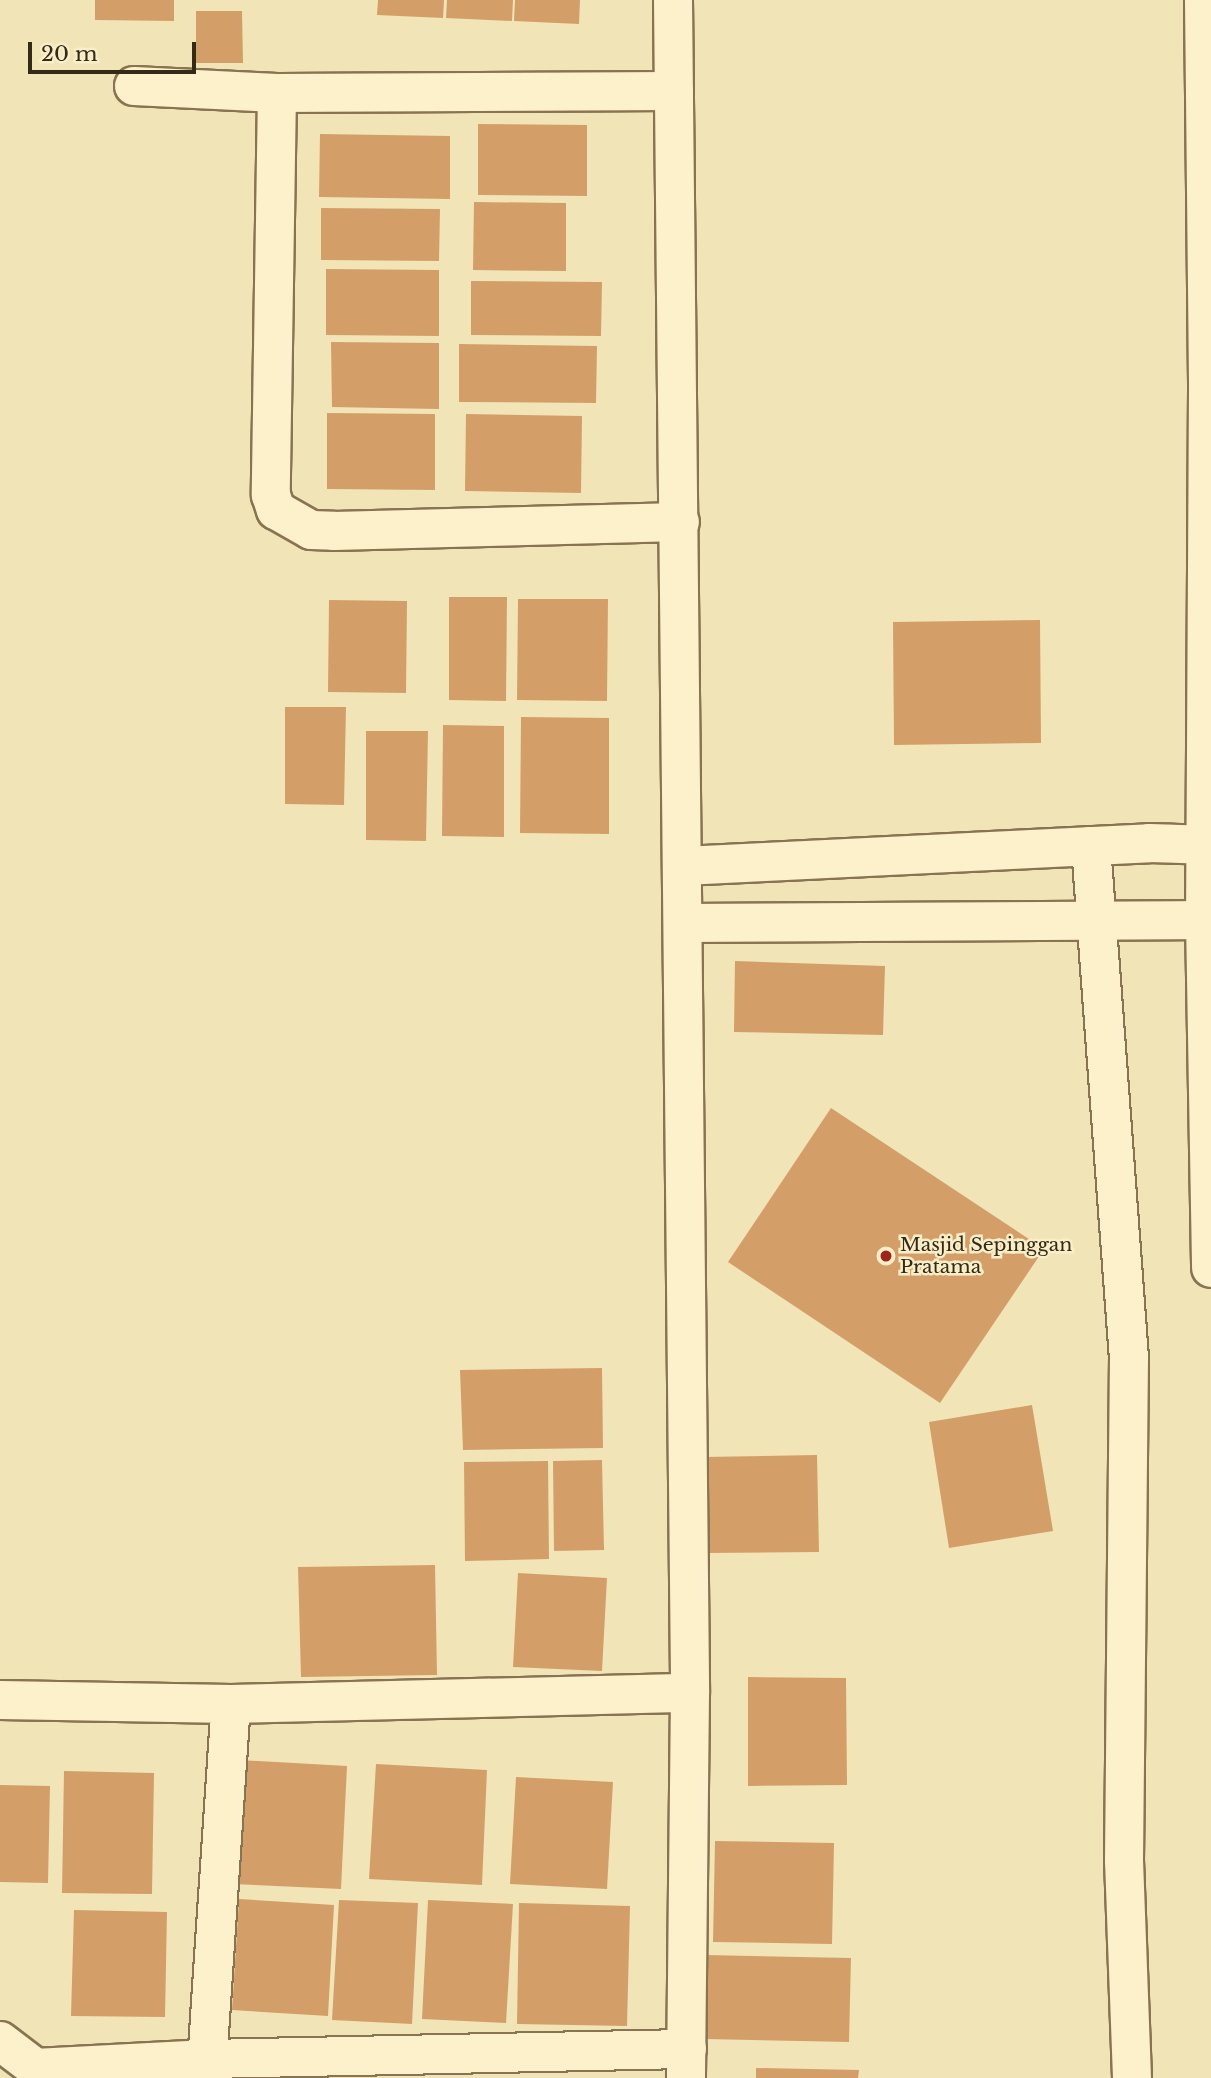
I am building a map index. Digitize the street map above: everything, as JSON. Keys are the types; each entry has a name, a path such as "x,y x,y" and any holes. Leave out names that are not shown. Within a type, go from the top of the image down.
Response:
{"street":[{"path":"0,2041 42,2073 207,2068 687,2063 690,1693 673,0"},
{"path":"1204,0 1210,390 1208,920 1211,1268"},
{"path":"134,86 278,93 674,90"},
{"path":"278,93 271,495 276,510 311,530 334,531 680,522"},
{"path":"683,866 1091,846 1210,845"},
{"path":"1091,846 1094,924 1129,1359 1124,1860 1132,2078"},
{"path":"683,923 1094,924 1208,920"},
{"path":"0,1700 231,1704 690,1693"},
{"path":"207,2068 231,1704"}],"building":[{"path":"95,0 174,0 174,21 95,20"},
{"path":"378,0 444,0 443,18 377,15"},
{"path":"447,0 513,0 512,21 446,18"},
{"path":"515,0 580,0 579,24 514,21"},
{"path":"196,11 242,11 243,63 196,63"},
{"path":"478,124 587,125 587,196 478,195"},
{"path":"320,134 450,136 450,199 319,197"},
{"path":"474,202 566,203 566,271 473,270"},
{"path":"321,208 440,209 439,261 321,260"},
{"path":"326,269 439,270 439,336 326,335"},
{"path":"471,281 602,282 601,336 471,335"},
{"path":"331,342 439,343 439,409 332,407"},
{"path":"459,344 597,346 596,403 459,402"},
{"path":"327,413 435,414 435,490 327,489"},
{"path":"466,414 582,416 581,493 465,491"},
{"path":"449,597 507,597 506,701 449,700"},
{"path":"518,599 608,599 607,701 517,700"},
{"path":"329,600 407,601 406,693 328,692"},
{"path":"1040,620 1041,743 894,745 893,622"},
{"path":"285,707 346,707 344,805 285,804"},
{"path":"521,717 609,718 609,834 520,833"},
{"path":"443,725 504,726 504,837 442,836"},
{"path":"366,731 428,731 426,841 366,840"},
{"path":"735,961 885,966 883,1035 734,1032"},
{"name":"Masjid Sepinggan Pratama","path":"831,1108 1044,1249 940,1403 728,1262"},
{"path":"602,1368 603,1448 463,1450 460,1370"},
{"path":"1032,1405 1053,1531 949,1548 929,1422"},
{"path":"817,1455 819,1552 705,1553 703,1457"},
{"path":"602,1460 604,1550 554,1551 553,1461"},
{"path":"548,1461 549,1559 465,1561 464,1462"},
{"path":"435,1565 437,1675 301,1677 298,1567"},
{"path":"518,1573 607,1578 602,1671 513,1667"},
{"path":"748,1677 846,1678 847,1785 748,1786"},
{"path":"239,1760 347,1766 341,1889 233,1884"},
{"path":"376,1764 487,1770 482,1885 369,1879"},
{"path":"64,1771 154,1773 152,1894 62,1893"},
{"path":"516,1777 613,1782 607,1889 510,1884"},
{"path":"0,1785 50,1786 48,1883 0,1882"},
{"path":"715,1841 834,1843 832,1944 713,1942"},
{"path":"239,1899 334,1905 328,2016 232,2010"},
{"path":"339,1900 418,1903 412,2024 332,2020"},
{"path":"428,1900 513,1904 506,2023 422,2019"},
{"path":"519,1903 630,1906 627,2026 517,2024"},
{"path":"74,1910 167,1912 165,2017 71,2016"},
{"path":"706,1955 851,1958 849,2042 704,2039"},
{"path":"756,2068 859,2070 858,2078 756,2078"}],"place":[{"name":"Masjid Sepinggan Pratama","path":"886,1256"}]}
